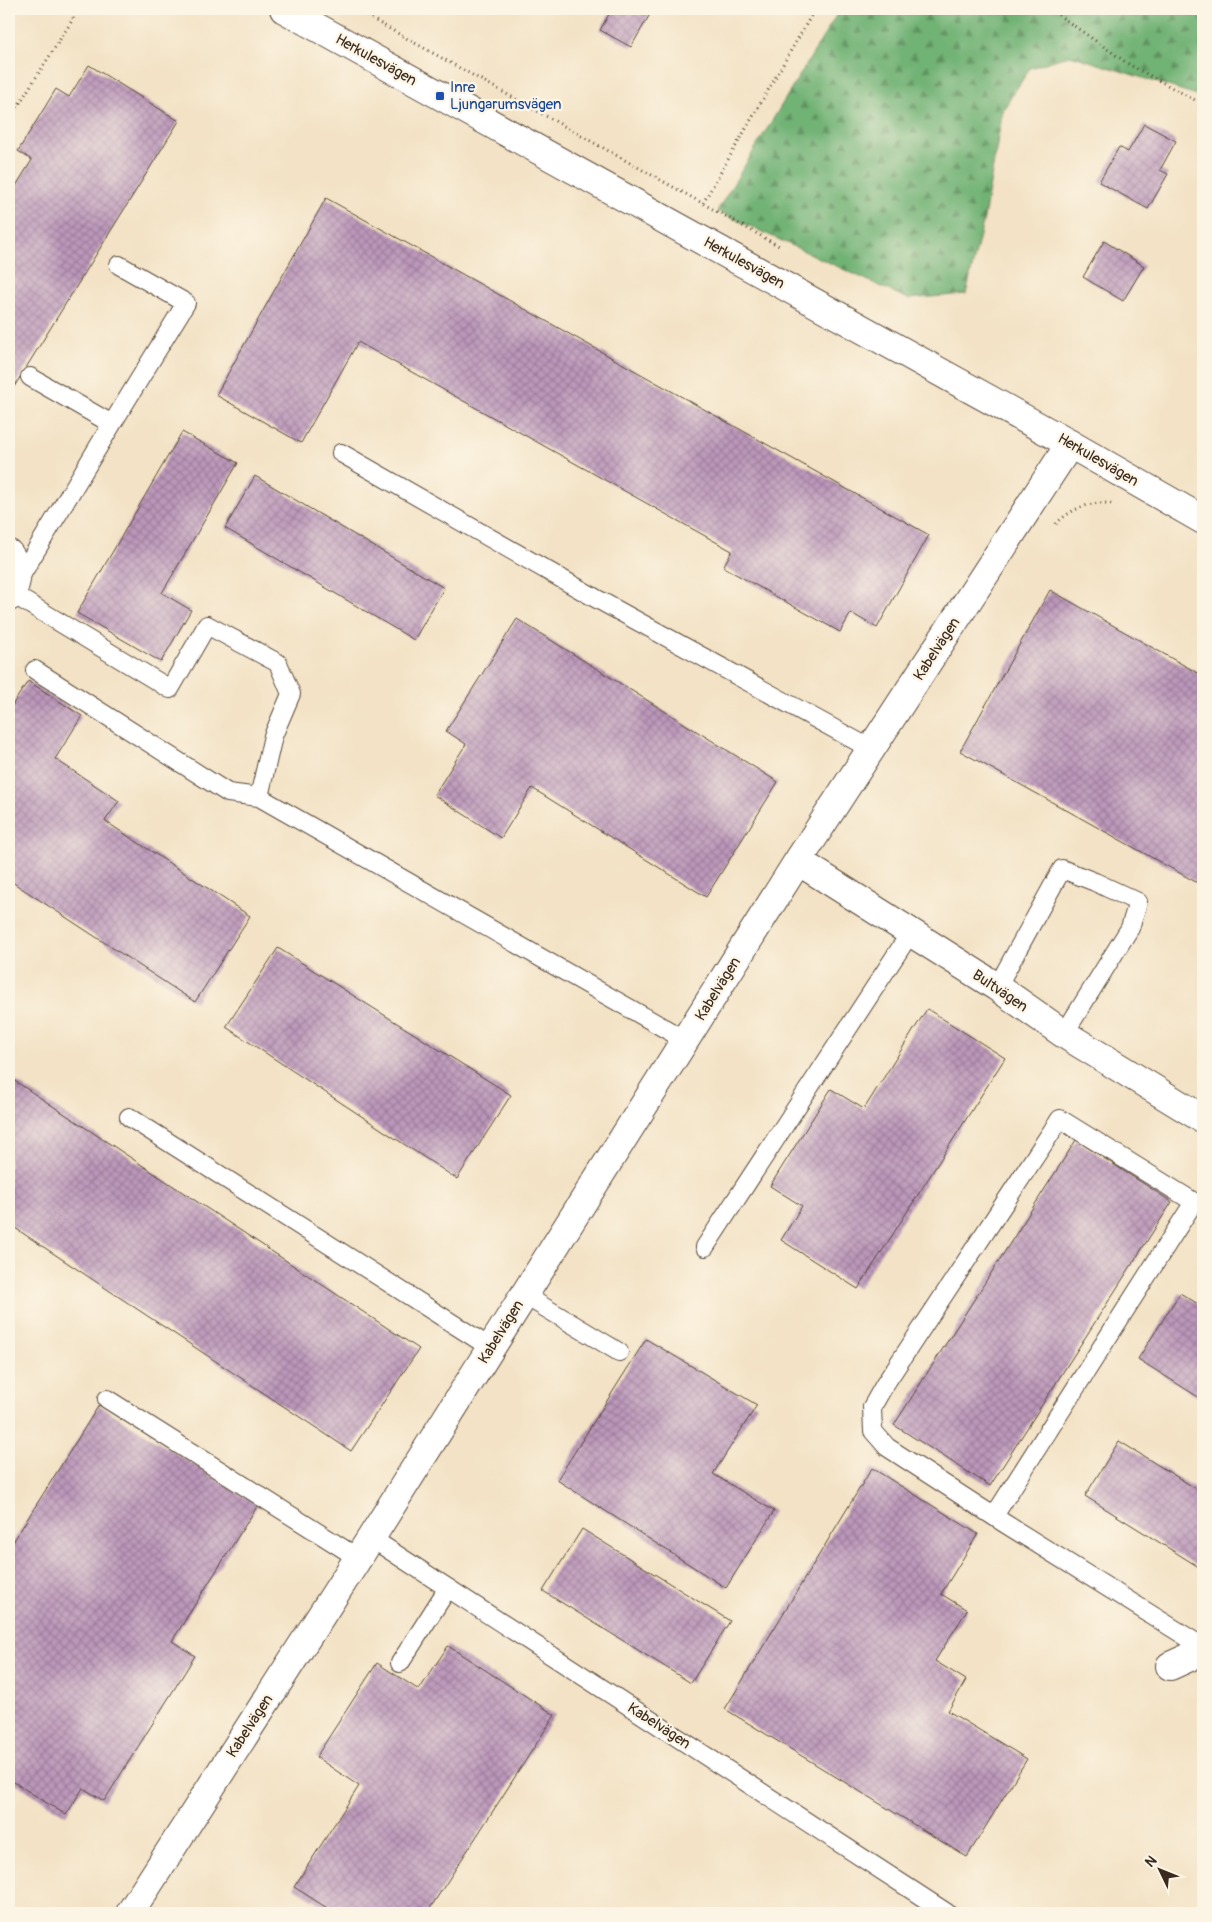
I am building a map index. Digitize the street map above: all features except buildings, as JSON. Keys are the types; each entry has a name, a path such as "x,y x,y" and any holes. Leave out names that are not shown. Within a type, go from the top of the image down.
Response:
{"street":[{"name":"Herkulesvägen","path":"284,9 1070,444 1203,520"},
{"name":"Kabelvägen","path":"130,1913 491,1348 798,861 1070,444"},
{"path":"9,554 15,562 12,591"},
{"name":"Bultvägen","path":"798,861 997,987 1064,1034 1203,1119"},
{"path":"1170,1666 1203,1651"}],"lane":[{"path":"119,265 186,303 12,591 170,689 207,625 278,663 291,694 273,736 259,797"},
{"path":"30,377 112,424"},
{"path":"341,453 589,594 871,749"},
{"path":"35,670 228,793 259,797 685,1040"},
{"path":"997,987 1062,869 1138,902 1130,928 1064,1034"},
{"path":"705,1247 911,932"},
{"path":"129,1117 491,1348"},
{"path":"994,1516 1199,1195 1060,1119 885,1384 872,1407 873,1430 887,1447 994,1516 1203,1647"},
{"path":"524,1295 619,1352"},
{"path":"107,1399 364,1548"},
{"name":"Kabelvägen","path":"364,1548 448,1588 947,1913"},
{"path":"400,1663 448,1588"}],"path":[{"path":"9,120 73,19 74,9"},
{"path":"703,203 815,9"},
{"path":"1050,9 1130,65 1195,100 1203,102"},
{"path":"1050,529 1075,509 1094,503 1118,506"}],"green space":[{"path":"866,9 1203,9 1203,97 1070,55 1030,68 1003,110 984,218 966,294 908,299 717,211 837,14"}],"place":[{"name":"Inre Ljungarumsvägen","path":"440,96"}]}
